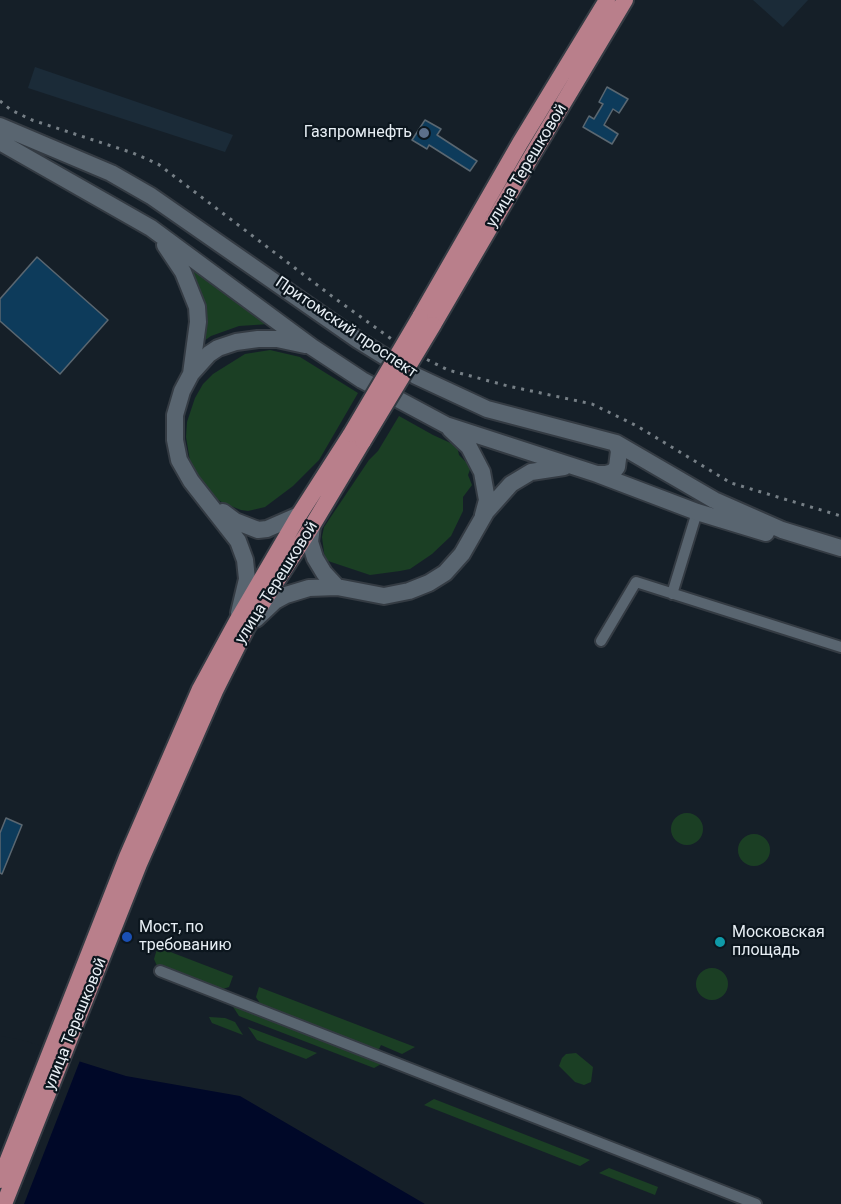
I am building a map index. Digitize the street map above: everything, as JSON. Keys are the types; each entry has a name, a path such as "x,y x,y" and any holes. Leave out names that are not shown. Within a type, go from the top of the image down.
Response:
{"main road":[{"name":"улица Терешковой","path":"426,321 520,143 607,0"},
{"name":"улица Терешковой","path":"242,624 312,526 357,438 426,321 531,157 626,0"},
{"name":"Притомский проспект","path":"0,126 111,173 151,196 358,340 416,376 488,409 616,443 714,500 782,530 841,548"},
{"name":"Притомский проспект","path":"0,142 151,228 312,347 362,380 446,425 597,474 697,512 841,556"},
{"path":"92,194 89,184 91,176 97,172 111,173"},
{"path":"151,228 175,258 194,295 198,322 191,374"},
{"path":"242,624 247,579 245,560 238,541 191,481 179,460 175,440 175,415 182,391 191,374 209,354 218,348 236,342 277,339 312,347"},
{"path":"446,425 469,447 482,472 487,500 482,518"},
{"name":"улица Терешковой","path":"0,1180 242,624 299,515 357,438"},
{"path":"597,474 613,472 617,467 619,451 616,443"},
{"path":"242,624 286,595 309,588 337,587 384,596 410,591 429,583 445,573 462,554 482,518 511,484 525,474 539,469 574,467"},
{"path":"201,494 235,521 258,530 267,530 299,515"},
{"path":"312,526 310,542 315,558 324,573 337,587"},
{"name":"улица Терешковой","path":"4,1204 88,976"}],"street":[{"path":"672,594 697,512"},
{"path":"601,641 636,582 841,647"},
{"path":"160,971 756,1204"}],"shaded area":[{"path":"753,0 808,0 783,27"},
{"path":"35,67 233,135 225,152 28,88"}],"green space":[{"path":"180,257 269,324 239,326 211,336 201,343"},
{"path":"270,350 300,357 358,393 319,460 293,486 265,507 248,511 241,510 211,495 191,467 186,437 187,422 195,398 203,384 213,374 245,354"},
{"path":"399,416 457,446 459,455 471,467 468,475 472,485 463,497 463,511 451,536 432,554 410,569 400,571 370,575 325,560 322,537 324,527 369,460 378,451"},
{"path":"687,813 699,817 703,829 699,841 687,845 675,841 671,829 675,817"},
{"path":"754,834 766,838 770,850 766,862 754,866 742,862 738,850 742,838"},
{"path":"160,948 233,976 229,987 220,990 157,966 154,959 157,949"},
{"path":"712,968 724,972 728,984 724,996 712,1000 700,996 696,984 700,972"},
{"path":"259,987 415,1047 402,1054 381,1045 378,1051 261,1005 256,997"},
{"path":"230,1002 383,1063 374,1068 239,1016"},
{"path":"209,1017 225,1018 235,1022 243,1035 212,1023"},
{"path":"248,1027 317,1053 306,1059 257,1040"},
{"path":"576,1053 593,1067 591,1082 584,1085 575,1082 559,1066 566,1054"},
{"path":"434,1099 590,1160 580,1166 424,1105"},
{"path":"609,1168 658,1187 655,1195 599,1173"}],"water":[{"path":"0,1039 21,1043 126,1076 240,1096 425,1204 0,1204"}],"pier":[{"path":"0,1036 22,1040 81,1058 24,1204 0,1204"}],"building":[{"path":"607,87 628,99 619,113 613,109 604,125 618,134 612,144 583,127 589,116 594,119 603,104 599,102"},
{"path":"425,120 441,129 437,135 477,161 470,171 429,145 427,149 412,140"},
{"path":"37,257 108,320 60,374 0,321 0,299"},
{"path":"6,818 22,825 2,874 0,873 0,833"}],"railway":[{"path":"0,101 11,110 32,120 133,153 158,164 404,348 448,370 592,404 637,426 731,483 841,516"}],"place":[{"name":"Газпромнефть","path":"424,133"},
{"name":"Мост, по требованию","path":"127,937"},
{"name":"Московская площадь","path":"720,942"}]}
